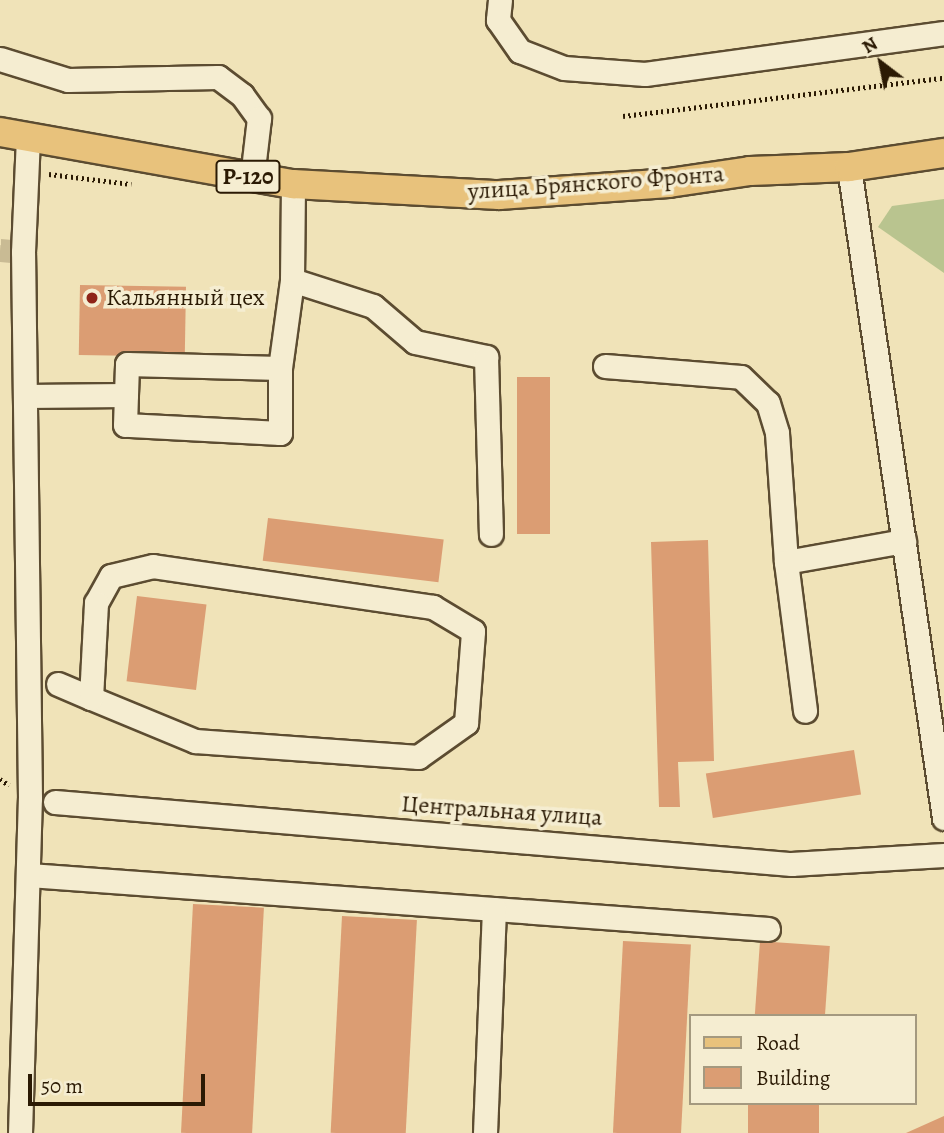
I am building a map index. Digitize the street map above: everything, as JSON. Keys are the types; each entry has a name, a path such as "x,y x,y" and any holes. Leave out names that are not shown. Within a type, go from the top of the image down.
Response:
{"main road":[{"name":"улица Брянского Фронта","path":"0,132 293,184 499,195 669,183 750,171 849,167 944,153"}],"street":[{"path":"500,0 498,20 520,51 564,68 645,74 944,33"},
{"path":"0,59 68,80 218,78 243,94 259,118 252,178"},
{"path":"20,1133 29,876 23,253 28,139"},
{"path":"849,167 944,818"},
{"path":"281,368 127,364 125,425 280,433 281,368 292,280 293,184"},
{"path":"292,280 373,306 415,342 486,357 491,534"},
{"path":"605,366 741,377 768,403 777,433 786,562 805,711"},
{"path":"26,396 126,395"},
{"path":"786,562 904,541"},
{"path":"58,684 91,698 195,741 418,757 466,723 473,631 433,607 153,566 111,576 96,603 91,698"},
{"name":"Центральная улица","path":"55,802 791,864 944,855"},
{"path":"29,876 768,929"},
{"path":"485,1133 494,909"}],"path":[{"path":"623,116 944,78"}],"green space":[{"path":"944,199 944,273 878,227 892,206"}],"building":[{"path":"80,285 186,287 185,357 79,355"},
{"path":"517,377 550,377 550,534 517,534"},
{"path":"268,518 444,540 438,582 263,561"},
{"path":"708,540 714,761 678,762 680,807 659,807 651,542"},
{"path":"137,596 206,605 196,690 127,681"},
{"path":"854,750 861,794 713,818 706,773"},
{"path":"193,904 264,908 252,1133 181,1133"},
{"path":"342,916 417,920 406,1133 331,1133"},
{"path":"623,941 691,945 681,1133 613,1133"},
{"path":"760,941 830,946 825,1014 755,1014"},
{"path":"748,1105 819,1105 819,1133 748,1133"},
{"path":"944,1116 944,1133 906,1133"}],"tunnel":[{"path":"0,250 23,252"}],"place":[{"name":"Кальянный цех","path":"92,298"}]}
